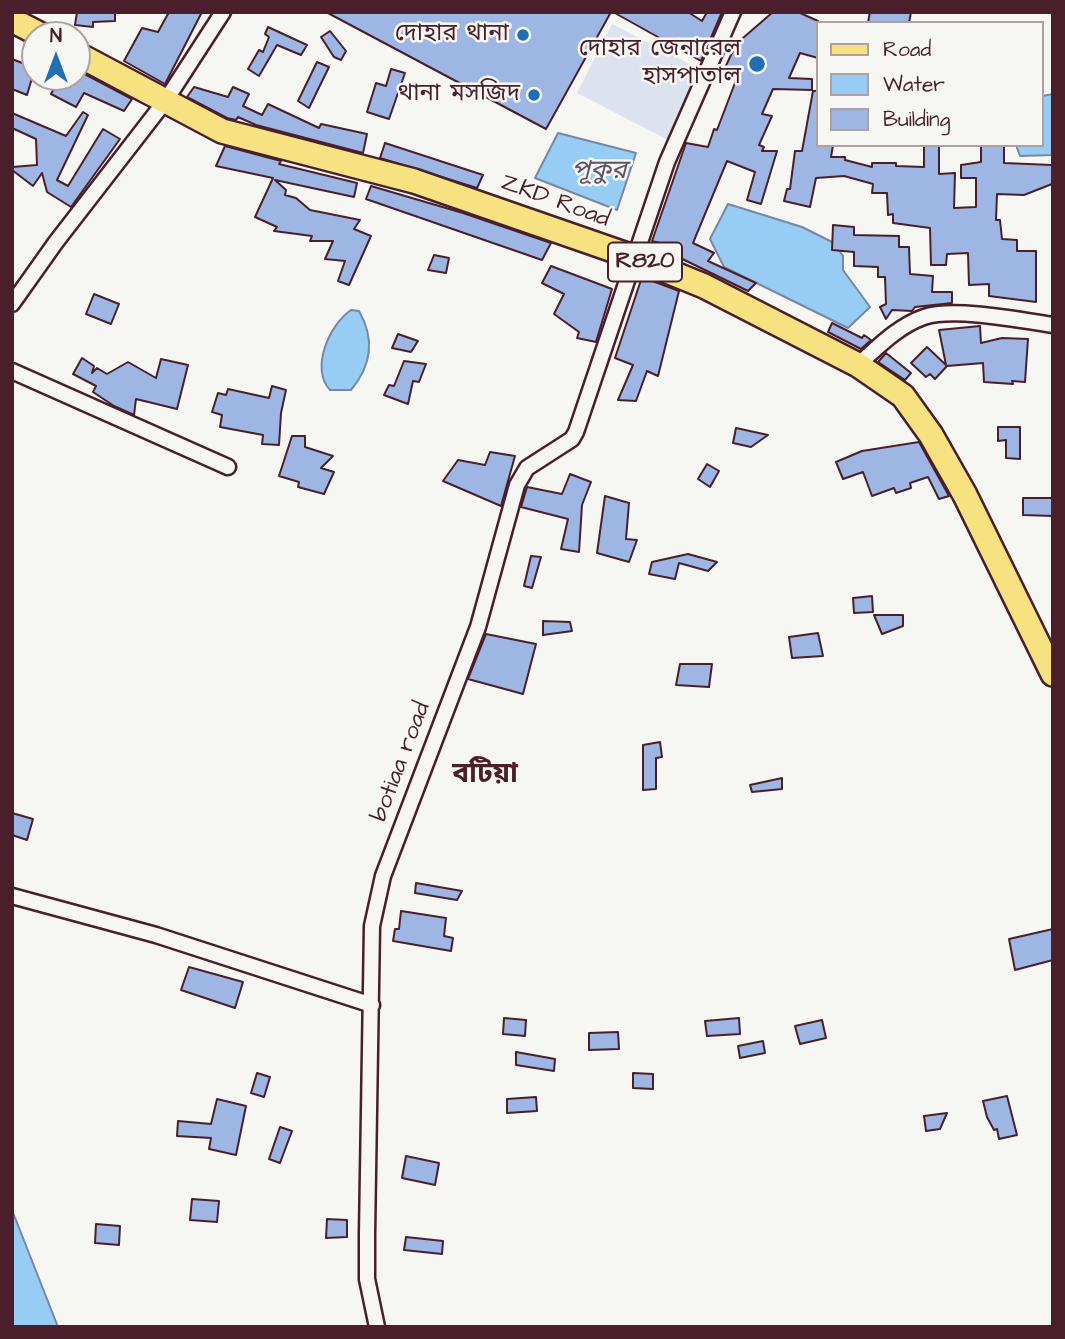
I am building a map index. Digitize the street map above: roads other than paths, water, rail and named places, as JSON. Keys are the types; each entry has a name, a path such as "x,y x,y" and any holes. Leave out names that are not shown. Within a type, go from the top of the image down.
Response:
{"main road":[{"name":"ZKD Road","path":"91,61 222,131 414,181 633,257 704,286 858,365 903,396 931,435 978,520 1053,674"}],"street":[{"path":"12,304 56,242 166,100 223,12"},
{"name":"botiaa road","path":"377,1327 367,1279 372,926 383,876 478,627 517,485 527,468 572,439 576,432 667,162 733,12"},
{"path":"858,365 895,332 935,315 989,316 1053,325"},
{"path":"12,371 228,467"},
{"path":"12,896 156,935 372,1005"}],"water":[{"path":"1053,94 1053,155 1020,156 1017,147 1044,147 1044,96"},
{"name":"পূকুর","path":"558,133 636,153 617,210 535,178"},
{"path":"728,204 802,227 834,243 843,256 843,270 870,307 848,328 724,267 710,239"},
{"path":"351,310 359,311 364,321 369,342 367,361 351,390 330,390 324,381 322,359 329,336"},
{"path":"12,1210 58,1327 12,1327"}],"place":[{"name":"দোহার থানা","path":"523,35"},
{"name":"দোহার জেনারেল হাসপাতাল","path":"757,64"},
{"name":"থানা মসজিদ","path":"534,95"}],"district":[{"name":"বটিয়া","path":"485,776"}]}
